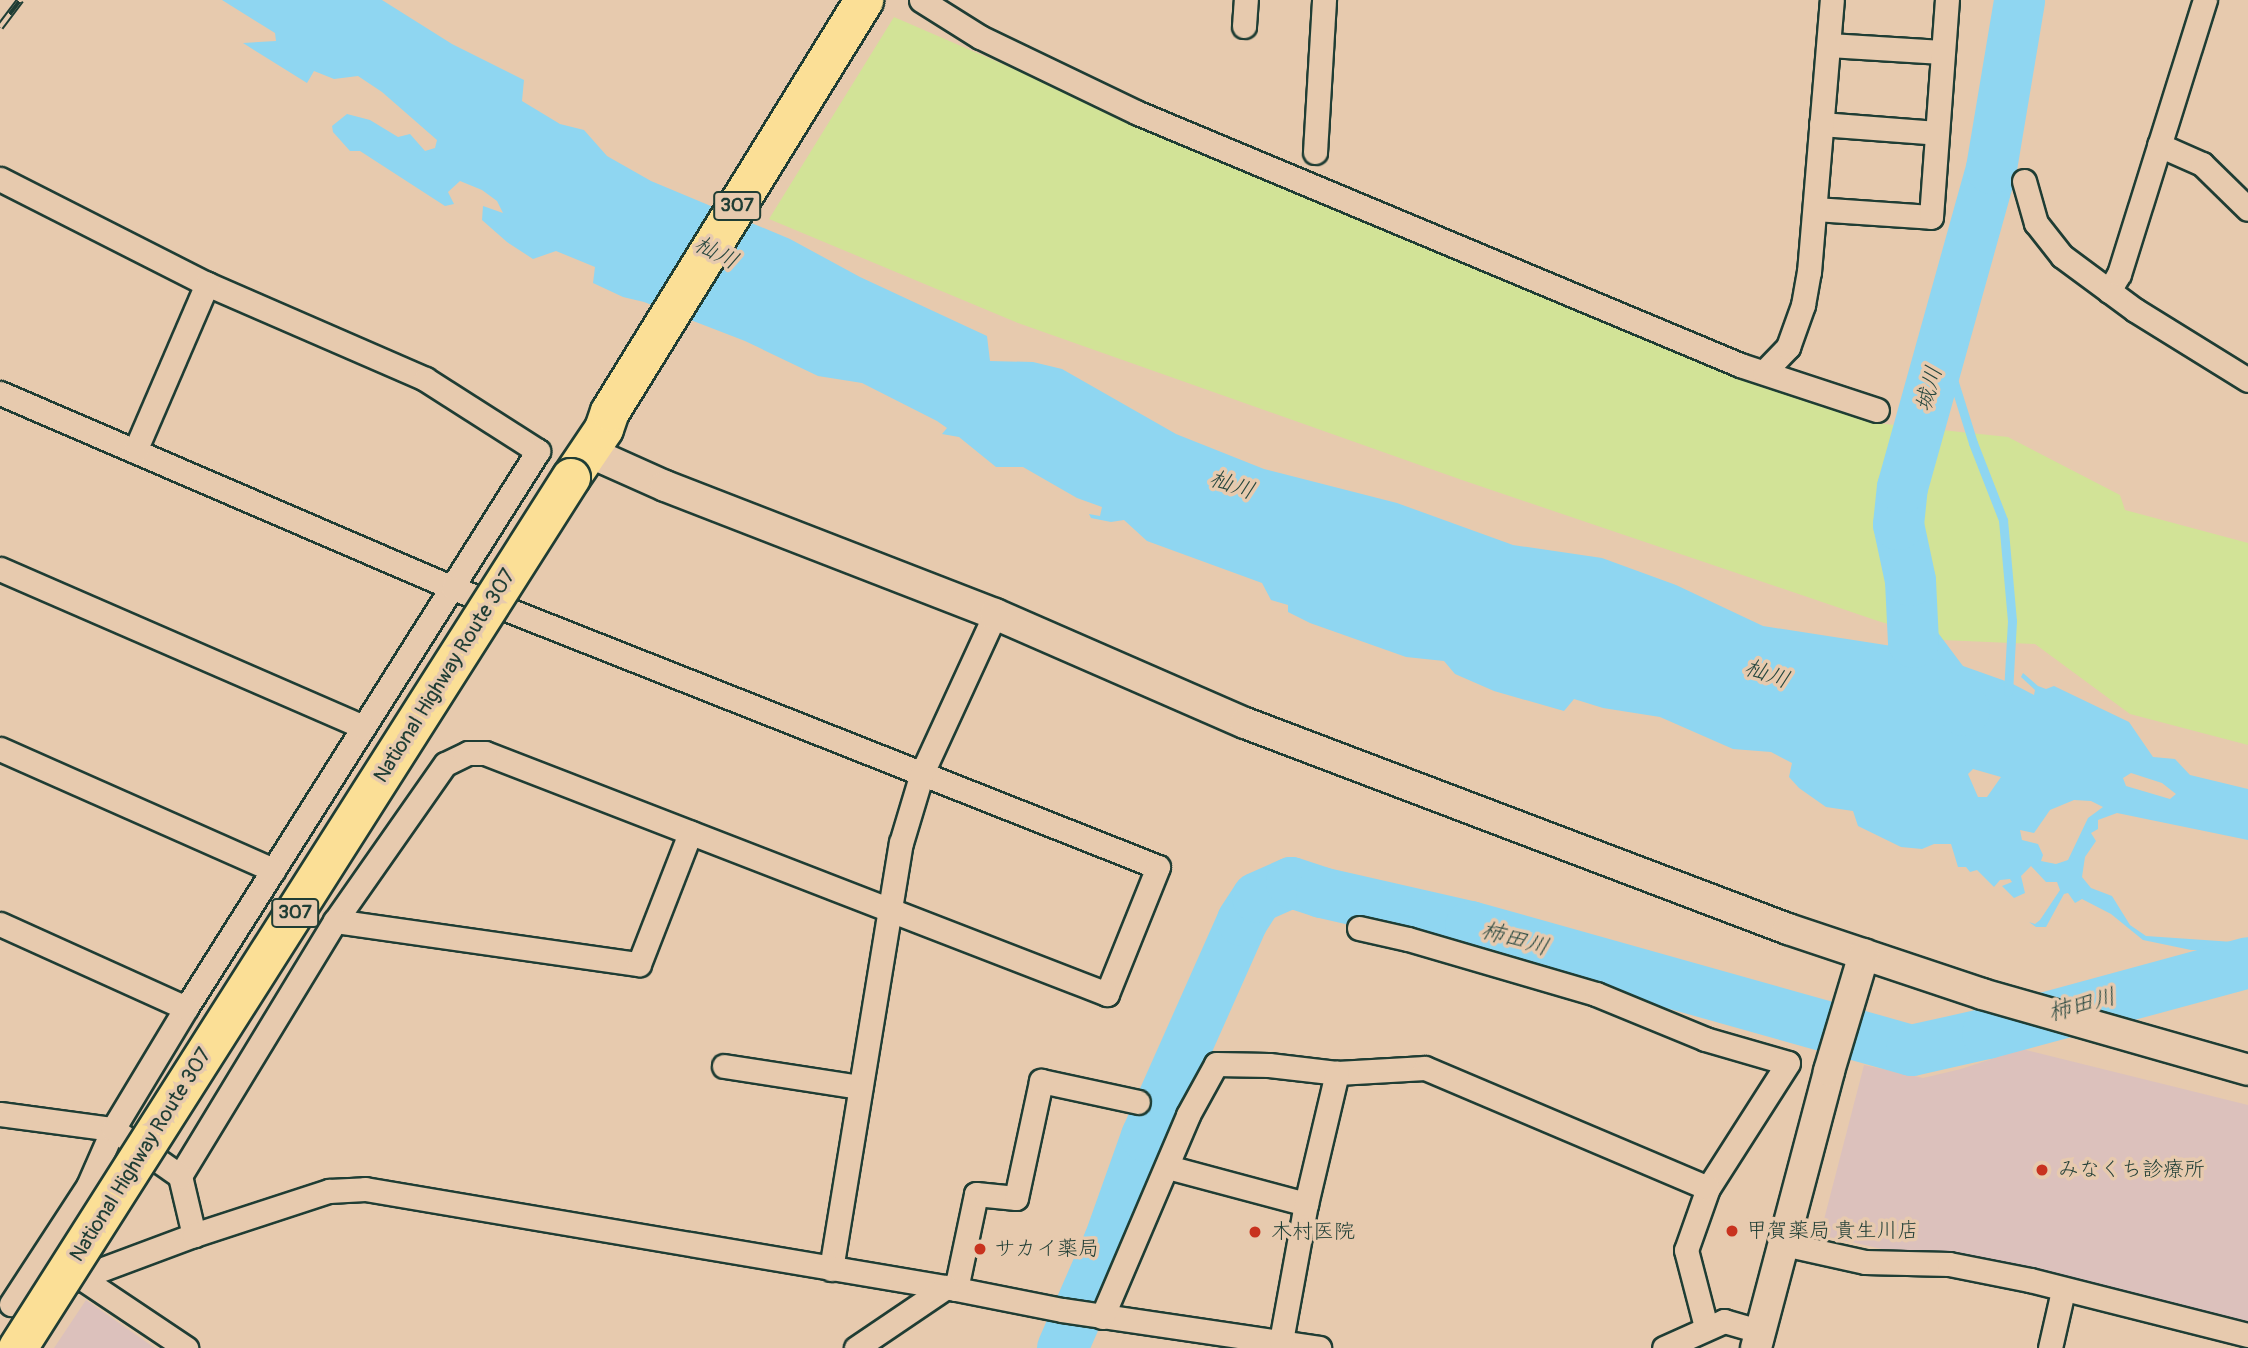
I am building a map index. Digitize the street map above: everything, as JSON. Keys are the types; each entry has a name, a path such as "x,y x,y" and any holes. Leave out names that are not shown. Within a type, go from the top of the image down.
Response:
{"highway":[{"name":"National Highway Route 307","path":"18,1348 604,429 610,412 864,0"}],"street":[{"path":"921,0 980,37 1138,113 1576,298 1764,372 1877,410"},
{"path":"1244,26 1246,0"},
{"path":"1315,152 1324,0"},
{"path":"1764,372 1788,346 1802,305 1815,209 1832,0"},
{"path":"1815,209 1931,217 1947,0"},
{"path":"2109,291 2119,274 2205,0"},
{"path":"1829,45 1942,52"},
{"path":"1821,124 1937,133"},
{"path":"2159,145 2202,164 2248,209"},
{"path":"0,179 207,284 425,379 538,451 186,1008 113,1129 88,1186 6,1306"},
{"path":"2024,181 2036,223 2049,243 2062,256 2109,291 2248,380"},
{"path":"135,451 207,284"},
{"path":"0,393 453,588 1158,867 1107,994 888,912 485,753 468,753 445,764 335,921 180,1176"},
{"path":"580,465 665,486 995,614 1245,723 1788,929 1982,994 2248,1070"},
{"path":"0,569 363,727"},
{"path":"831,1269 901,843 922,773 982,636 995,614"},
{"path":"0,749 273,870"},
{"path":"335,921 639,964 690,833"},
{"path":"0,924 186,1008"},
{"path":"1359,928 1408,939 1596,994 1705,1040 1788,1063 1707,1188 1686,1250 1706,1327"},
{"path":"1664,1348 1724,1321 1758,1339 1829,1071 1864,954"},
{"path":"1094,1315 1168,1167 1188,1115 1216,1064 1269,1065 1337,1073 1425,1068 1707,1188"},
{"path":"724,1066 860,1087"},
{"path":"1281,1341 1306,1204 1337,1073"},
{"path":"856,1348 951,1288 976,1194 1016,1198 1041,1081 1138,1102"},
{"path":"0,1114 113,1129 180,1176 194,1235"},
{"path":"1168,1167 1306,1204"},
{"path":"6,1306 194,1235 329,1191 365,1189 951,1288 1062,1310 1319,1348"},
{"path":"1784,1244 1865,1262 1949,1264 2030,1280 2063,1291 2248,1335"},
{"path":"80,1277 186,1348"},
{"path":"2050,1348 2063,1291"}],"shaded area":[{"name":"みなくち診療所","path":"2022,1049 2248,1105 2248,1326 1967,1255 1882,1249 1820,1235 1864,1065 1923,1078"},
{"path":"86,1300 155,1348 54,1348"}],"green space":[{"path":"894,17 1378,227 1876,423 2008,437 2120,495 2125,510 2248,543 2248,745 2130,714 2035,644 1942,640 1878,621 1462,480 1018,323 769,219"}],"water":[{"name":"杣川","path":"222,0 382,0 452,44 524,80 522,101 560,124 584,130 607,156 651,181 790,239 860,277 987,336 990,361 1033,362 1062,369 1176,434 1264,469 1397,503 1513,545 1602,558 1676,585 1763,626 1892,646 1949,661 2011,683 2034,695 2035,690 2021,677 2023,673 2038,686 2046,689 2054,686 2129,722 2153,757 2175,759 2190,775 2248,789 2248,840 2117,813 2098,820 2098,829 2091,833 2096,841 2085,857 2082,877 2091,888 2112,896 2130,925 2146,936 2248,943 2248,977 2234,984 2198,984 2131,1003 2103,998 2170,979 2226,958 2225,955 2214,950 2191,950 2143,940 2111,914 2082,899 2075,903 2068,893 2064,894 2046,927 2036,927 2029,922 2035,924 2040,920 2060,890 2057,882 2046,882 2031,866 2021,876 2025,893 2014,898 2002,886 2012,882 2010,879 2000,880 1994,887 1977,870 1970,872 1966,867 1958,867 1951,844 1934,844 1922,849 1901,847 1858,826 1853,811 1826,807 1799,788 1789,777 1792,763 1771,752 1733,749 1660,717 1603,708 1574,699 1564,711 1494,691 1455,674 1444,661 1406,657 1310,623 1288,612 1288,605 1271,600 1262,583 1147,541 1124,520 1111,522 1091,518 1089,514 1100,516 1102,507 1077,498 1023,467 996,467 959,437 942,434 947,428 937,421 862,383 818,376 745,341 644,302 623,297 593,283 595,267 556,251 533,259 507,242 482,220 483,206 503,213 497,201 482,190 460,181 448,192 454,204 445,206 360,151 350,151 333,132 332,126 347,114 370,120 398,137 410,134 425,151 435,148 437,140 382,92 358,76 334,79 314,71 307,83 243,43 276,41 275,33","holes":["1973,769 2001,777 1987,797 1978,797 1968,774","2131,773 2162,783 2176,794 2170,799 2126,786 2123,778","2074,800 2091,801 2103,807 2088,818 2068,860 2056,864 2041,861 2043,855 2038,844 2022,840 2020,830 2034,833 2050,810"]}],"waterway":[{"name":"城川","path":"1964,710 1913,642 1910,580 1898,524 1902,487 1991,168 2019,0"},
{"path":"1942,344 1973,443 2003,520 2012,621 2008,692"},
{"name":"柿田川","path":"1062,1348 1109,1240 1146,1136 1242,920 1257,897 1291,882 1321,892 1470,926 1911,1050 1987,1033 2248,962"},
{"path":"1881,1063 1889,1045"}],"railway":[{"path":"0,27 20,0"}],"place":[{"name":"みなくち診療所","path":"2042,1170"},
{"name":"甲賀薬局 貴生川店","path":"1732,1231"},
{"name":"木村医院","path":"1255,1232"},
{"name":"サカイ薬局","path":"980,1249"}]}
